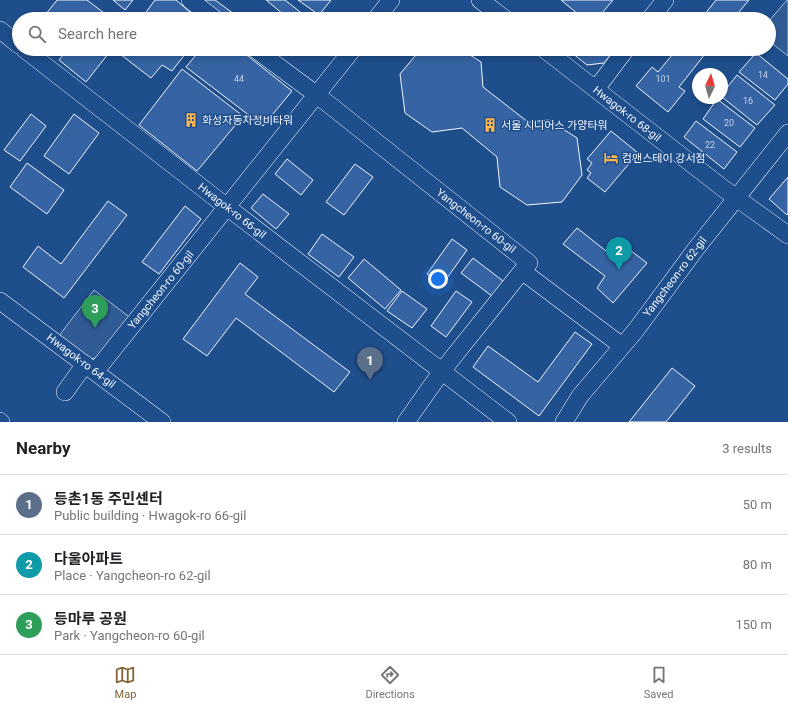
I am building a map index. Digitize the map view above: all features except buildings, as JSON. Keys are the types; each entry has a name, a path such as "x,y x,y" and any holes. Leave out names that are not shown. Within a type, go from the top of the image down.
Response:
{"street":[{"path":"190,0 206,12"},
{"path":"382,12 391,0"},
{"path":"480,0 496,12"},
{"path":"656,12 666,0"},
{"path":"0,30 12,39"},
{"name":"Hwagok-ro 66-gil","path":"33,56 227,207 508,422"},
{"name":"Yangcheon-ro 60-gil","path":"264,56 317,95 529,263 522,271"},
{"name":"Yangcheon-ro 60-gil","path":"64,392 90,368 227,207 348,56"},
{"name":"Hwagok-ro 68-gil","path":"553,56 736,197 788,235"},
{"path":"596,89 621,56"},
{"name":"Yangcheon-ro 62-gil","path":"564,422 580,396 636,330 736,197 788,133"},
{"path":"406,422 442,371 522,271 622,346"},
{"name":"Hwagok-ro 64-gil","path":"0,301 162,422"}],"shaded area":[{"path":"788,0 788,56 776,47 776,13"},
{"path":"94,290 132,319 103,357 88,359 58,337"}],"place":[{"name":"화성자동차정비타워","path":"191,120"},
{"name":"서울 시니어스 가양타워","path":"490,125"},
{"name":"컴앤스테이 강서점","path":"611,158"},
{"name":"다울아파트","path":"619,270"},
{"name":"등마루 공원","path":"95,328"},
{"name":"등촌1동 주민센터","path":"370,380"}]}
